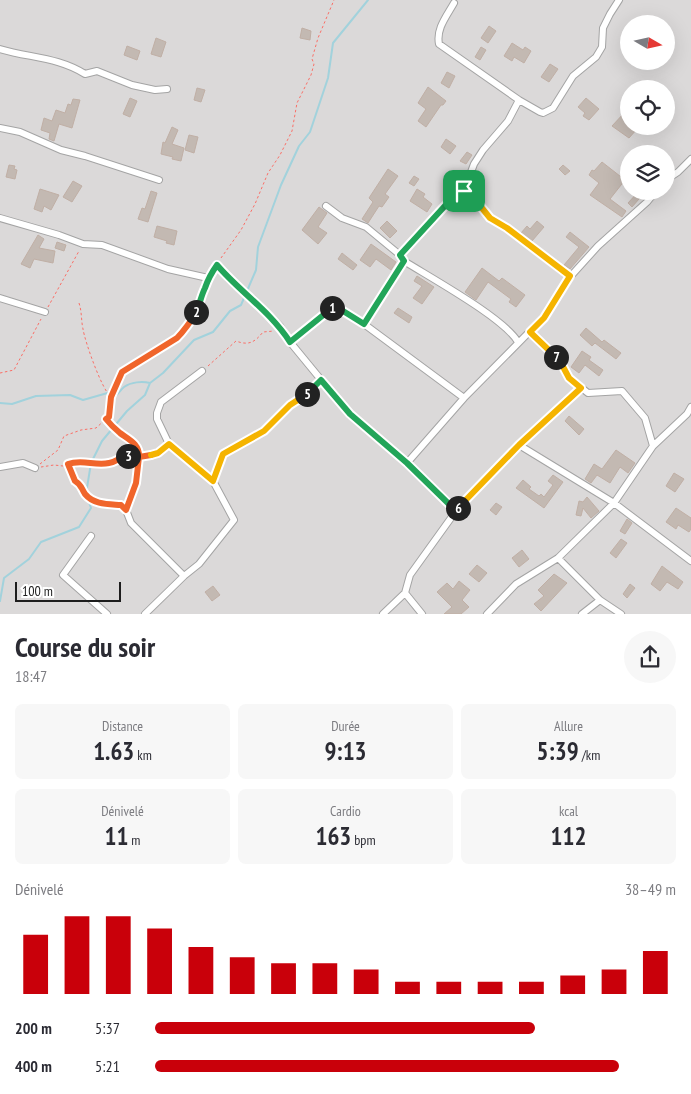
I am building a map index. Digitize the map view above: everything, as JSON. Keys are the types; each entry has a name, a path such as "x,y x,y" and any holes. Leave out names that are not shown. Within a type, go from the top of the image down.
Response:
{"street":[{"path":"454,3 437,36 439,44 519,100 540,112 546,112 554,108 573,76 596,57 602,47 603,28 619,0"},
{"path":"0,49 19,55 62,62 85,74 97,71 132,85 155,90 167,89"},
{"path":"400,255 454,196 464,191 474,164 483,150 508,121 519,100"},
{"path":"0,128 20,132 43,144 159,180"},
{"path":"675,174 691,159"},
{"path":"464,191 473,197 490,218 507,228 570,276"},
{"path":"407,463 464,398 544,318 570,276 598,246 649,200"},
{"path":"326,206 342,218 366,227 400,255 404,261 478,307 513,333 518,342"},
{"path":"0,218 83,244 102,245 168,269 208,278"},
{"path":"364,324 404,261"},
{"path":"217,265 234,284 280,326 290,342 350,414 407,463 456,511"},
{"path":"0,298 45,312"},
{"path":"290,342 335,306 364,324 464,398"},
{"path":"530,332 560,361 569,378 588,393 622,391 644,418 653,446"},
{"path":"145,614 199,564 234,520 213,481 169,444 157,419 157,412 161,402 202,371"},
{"path":"213,481 223,454 264,431 290,405 321,380"},
{"path":"383,614 405,593 410,575 456,511 519,445 581,388"},
{"path":"487,614 516,584 558,558 614,503 653,446 687,414 691,407"},
{"path":"519,445 614,503 691,561"},
{"path":"0,467 23,463 35,468"},
{"path":"126,510 131,523 184,576"},
{"path":"91,536 63,575 107,614"},
{"path":"558,558 600,600 621,614"},
{"path":"405,593 422,614"},
{"path":"582,614 600,600"}],"path":[{"path":"217,265 241,230 258,199 268,173 292,131 297,103 311,75 314,64 312,59 318,38 334,0"},
{"path":"35,468 58,450 64,436 81,430 96,428 109,417 111,397 122,372 177,338 184,331 202,301 203,291 208,278"},
{"path":"78,303 81,311 82,328 97,373 106,394 111,397"},
{"path":"202,371 236,341 250,344 264,332 274,331 280,326"},
{"path":"68,464 75,481 81,485 86,494 94,501 108,505 121,505 126,510 136,483 139,453 129,437 121,434 106,419"},
{"path":"35,468 54,464 63,466 78,461 98,464 112,463 121,457 144,457 158,453 169,444"}],"shaded area":[{"path":"0,0 691,0 691,614 0,614"}],"building":[{"path":"489,26 496,31 488,43 481,38"},
{"path":"302,28 311,31 310,40 300,38"},
{"path":"156,38 166,42 161,57 151,54"},
{"path":"512,43 523,50 525,47 531,51 524,63 514,57 512,61 504,56"},
{"path":"127,46 140,51 137,60 124,55"},
{"path":"481,47 486,50 480,60 475,57"},
{"path":"550,64 558,69 549,82 541,77"},
{"path":"447,72 455,76 449,88 441,83"},
{"path":"428,87 446,101 441,105 426,127 418,121 426,109 418,103"},
{"path":"197,88 205,90 201,102 194,100"},
{"path":"130,98 137,101 130,117 123,114"},
{"path":"586,98 599,109 589,120 583,116 585,113 578,107"},
{"path":"73,99 80,100 72,128 59,124 54,141 49,139 50,133 41,130 44,118 52,121 56,110 65,113 68,104 71,105"},
{"path":"620,117 620,132 612,126"},
{"path":"172,127 178,130 172,144 184,148 181,161 161,154 163,142 165,143"},
{"path":"189,135 198,137 194,153 185,150"},
{"path":"446,139 456,146 450,154 441,147"},
{"path":"467,152 472,155 466,164 460,161"},
{"path":"602,162 620,176 620,186 610,199 626,211 622,217 590,195 599,183 589,175 592,170 594,171"},
{"path":"9,165 15,166 14,169 17,170 15,179 6,177"},
{"path":"563,165 570,171 565,175 559,169"},
{"path":"388,169 398,176 385,194 389,197 382,207 379,206 368,223 362,219 373,202 369,198"},
{"path":"414,176 419,179 414,186 409,183"},
{"path":"73,181 82,186 72,202 63,197"},
{"path":"40,189 59,195 51,210 44,206 42,212 34,209"},
{"path":"417,189 425,194 423,197 432,204 427,212 410,201"},
{"path":"151,191 157,193 148,222 138,219 142,208 145,209"},
{"path":"631,200 638,200 632,207 628,203"},
{"path":"319,207 327,213 318,227 327,233 318,244 302,230"},
{"path":"387,221 397,231 390,238 380,228"},
{"path":"537,221 544,227 532,241 521,233 527,226 530,229"},
{"path":"157,226 177,231 174,245 154,237"},
{"path":"570,232 589,247 570,269 564,265 579,247 566,237"},
{"path":"38,235 44,239 39,248 55,251 53,263 34,259 30,268 21,264"},
{"path":"57,242 66,245 64,251 55,248"},
{"path":"371,244 396,262 391,270 376,259 370,267 360,260"},
{"path":"342,253 357,265 353,270 338,259"},
{"path":"482,268 499,281 502,278 525,295 516,307 509,302 511,299 488,282 476,300 465,292"},
{"path":"417,276 434,287 422,304 413,298 422,286 414,281"},
{"path":"398,308 412,317 409,323 394,313"},
{"path":"586,328 602,342 604,340 621,353 616,359 595,343 592,346 580,335"},
{"path":"582,351 591,357 589,360 603,370 599,376 585,365 579,373 571,367"},
{"path":"569,416 584,429 579,435 565,421"},
{"path":"616,450 635,463 628,473 620,467 610,483 597,475 591,483 585,479 594,464 602,469"},
{"path":"674,473 684,479 675,492 666,486"},
{"path":"553,475 563,482 544,508 516,488 523,480 531,487 529,489 544,497 553,485 548,481"},
{"path":"587,497 599,511 591,518 583,508 581,516 576,515 579,501 583,502"},
{"path":"496,503 502,507 496,515 490,510"},
{"path":"676,508 691,518 691,529 689,532 678,525 676,529 666,522"},
{"path":"627,519 632,523 625,534 620,531"},
{"path":"621,539 627,543 616,558 610,553"},
{"path":"522,550 529,559 519,567 512,558"},
{"path":"477,565 487,573 479,582 469,574"},
{"path":"662,566 683,582 678,589 667,582 660,591 651,584"},
{"path":"554,574 567,583 541,611 534,604 544,596 538,590"},
{"path":"459,581 470,590 462,600 469,607 461,614 444,614 452,607 437,592 447,583 453,589"},
{"path":"630,584 635,588 627,598 623,594"},
{"path":"213,586 220,595 212,601 205,592"}],"waterway":[{"path":"0,601 4,578 29,559 41,542 79,527 91,508 86,494 91,463 102,441 127,411 145,395 150,383 163,373 194,340 213,332 230,311 241,305 256,270 258,247 281,185 299,146 310,132 328,78 333,43 368,0"},
{"path":"0,403 12,404 36,396 70,395 83,400 111,392 115,396 130,384 150,383"}],"route":[{"path":"464,191 454,196 400,255 404,261 364,324 335,306 290,342 280,326 228,278 217,265 208,278 203,291 202,301 184,331 177,338 122,372 111,397 109,417 106,419 121,434 129,437 136,447 139,457 121,457 112,463 98,464 78,461 68,464 75,481 81,485 86,494 94,501 108,505 121,505 126,510 136,483 139,457 158,453 169,444 213,481 223,454 264,431 290,405 321,380 350,414 407,463 456,511 519,445 581,388 569,378 560,361 530,332 544,318 570,276 507,228 490,218 473,197 464,191"}]}
